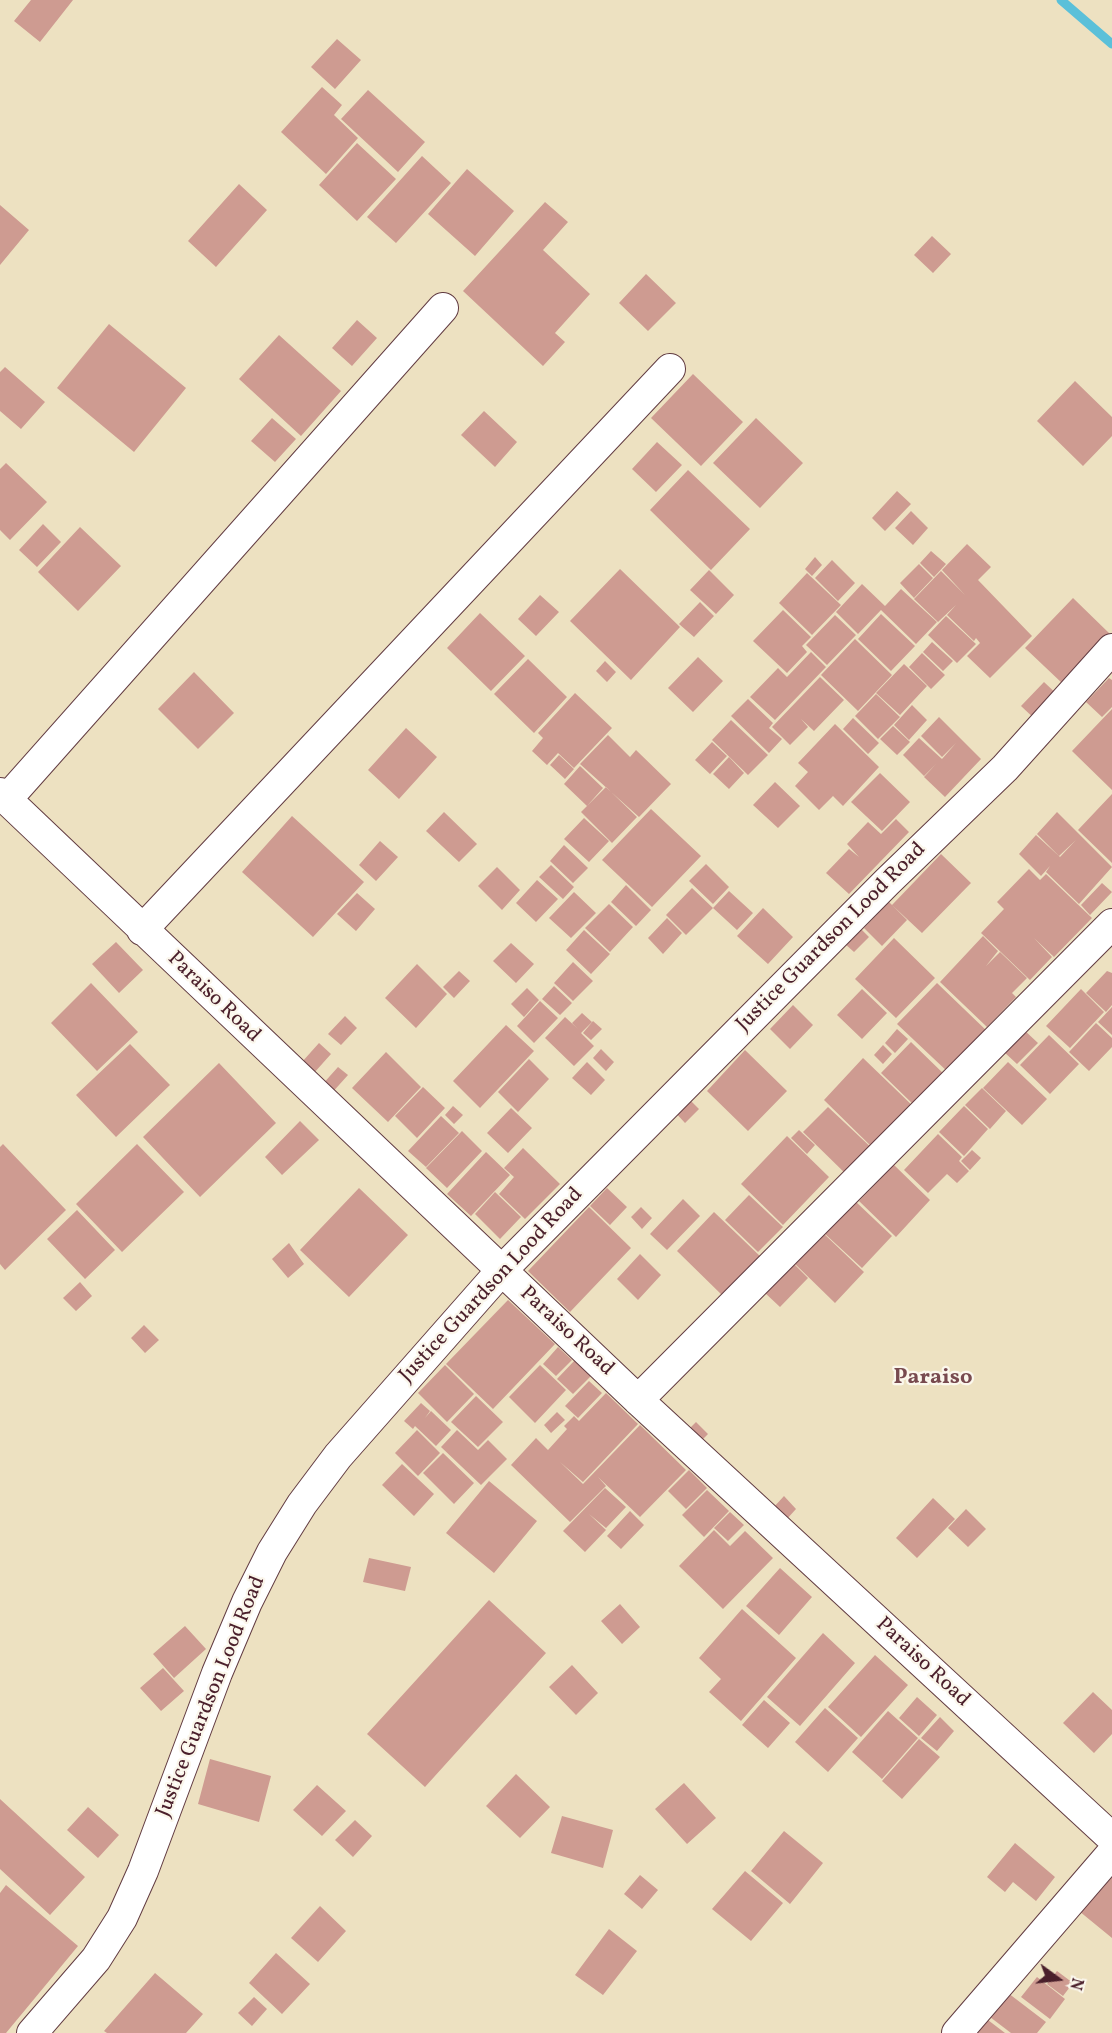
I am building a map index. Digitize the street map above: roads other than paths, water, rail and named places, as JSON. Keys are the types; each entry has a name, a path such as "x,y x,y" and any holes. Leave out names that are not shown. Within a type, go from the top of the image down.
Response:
{"street":[{"path":"3,796 443,308"},
{"path":"142,930 670,369"},
{"name":"Justice Guardson Lood Road","path":"32,2033 96,1959 122,1918 143,1871 217,1673 247,1602 272,1552 302,1504 338,1456 501,1270 887,882 1005,768 1112,649"},
{"name":"Paraiso Road","path":"3,796 638,1400 1112,1838"},
{"path":"638,1400 1112,924"},
{"path":"957,2033 1112,1853"}],"waterway":[{"path":"1061,0 1112,44"}],"district":[{"name":"Paraiso","path":"933,1379"}]}
